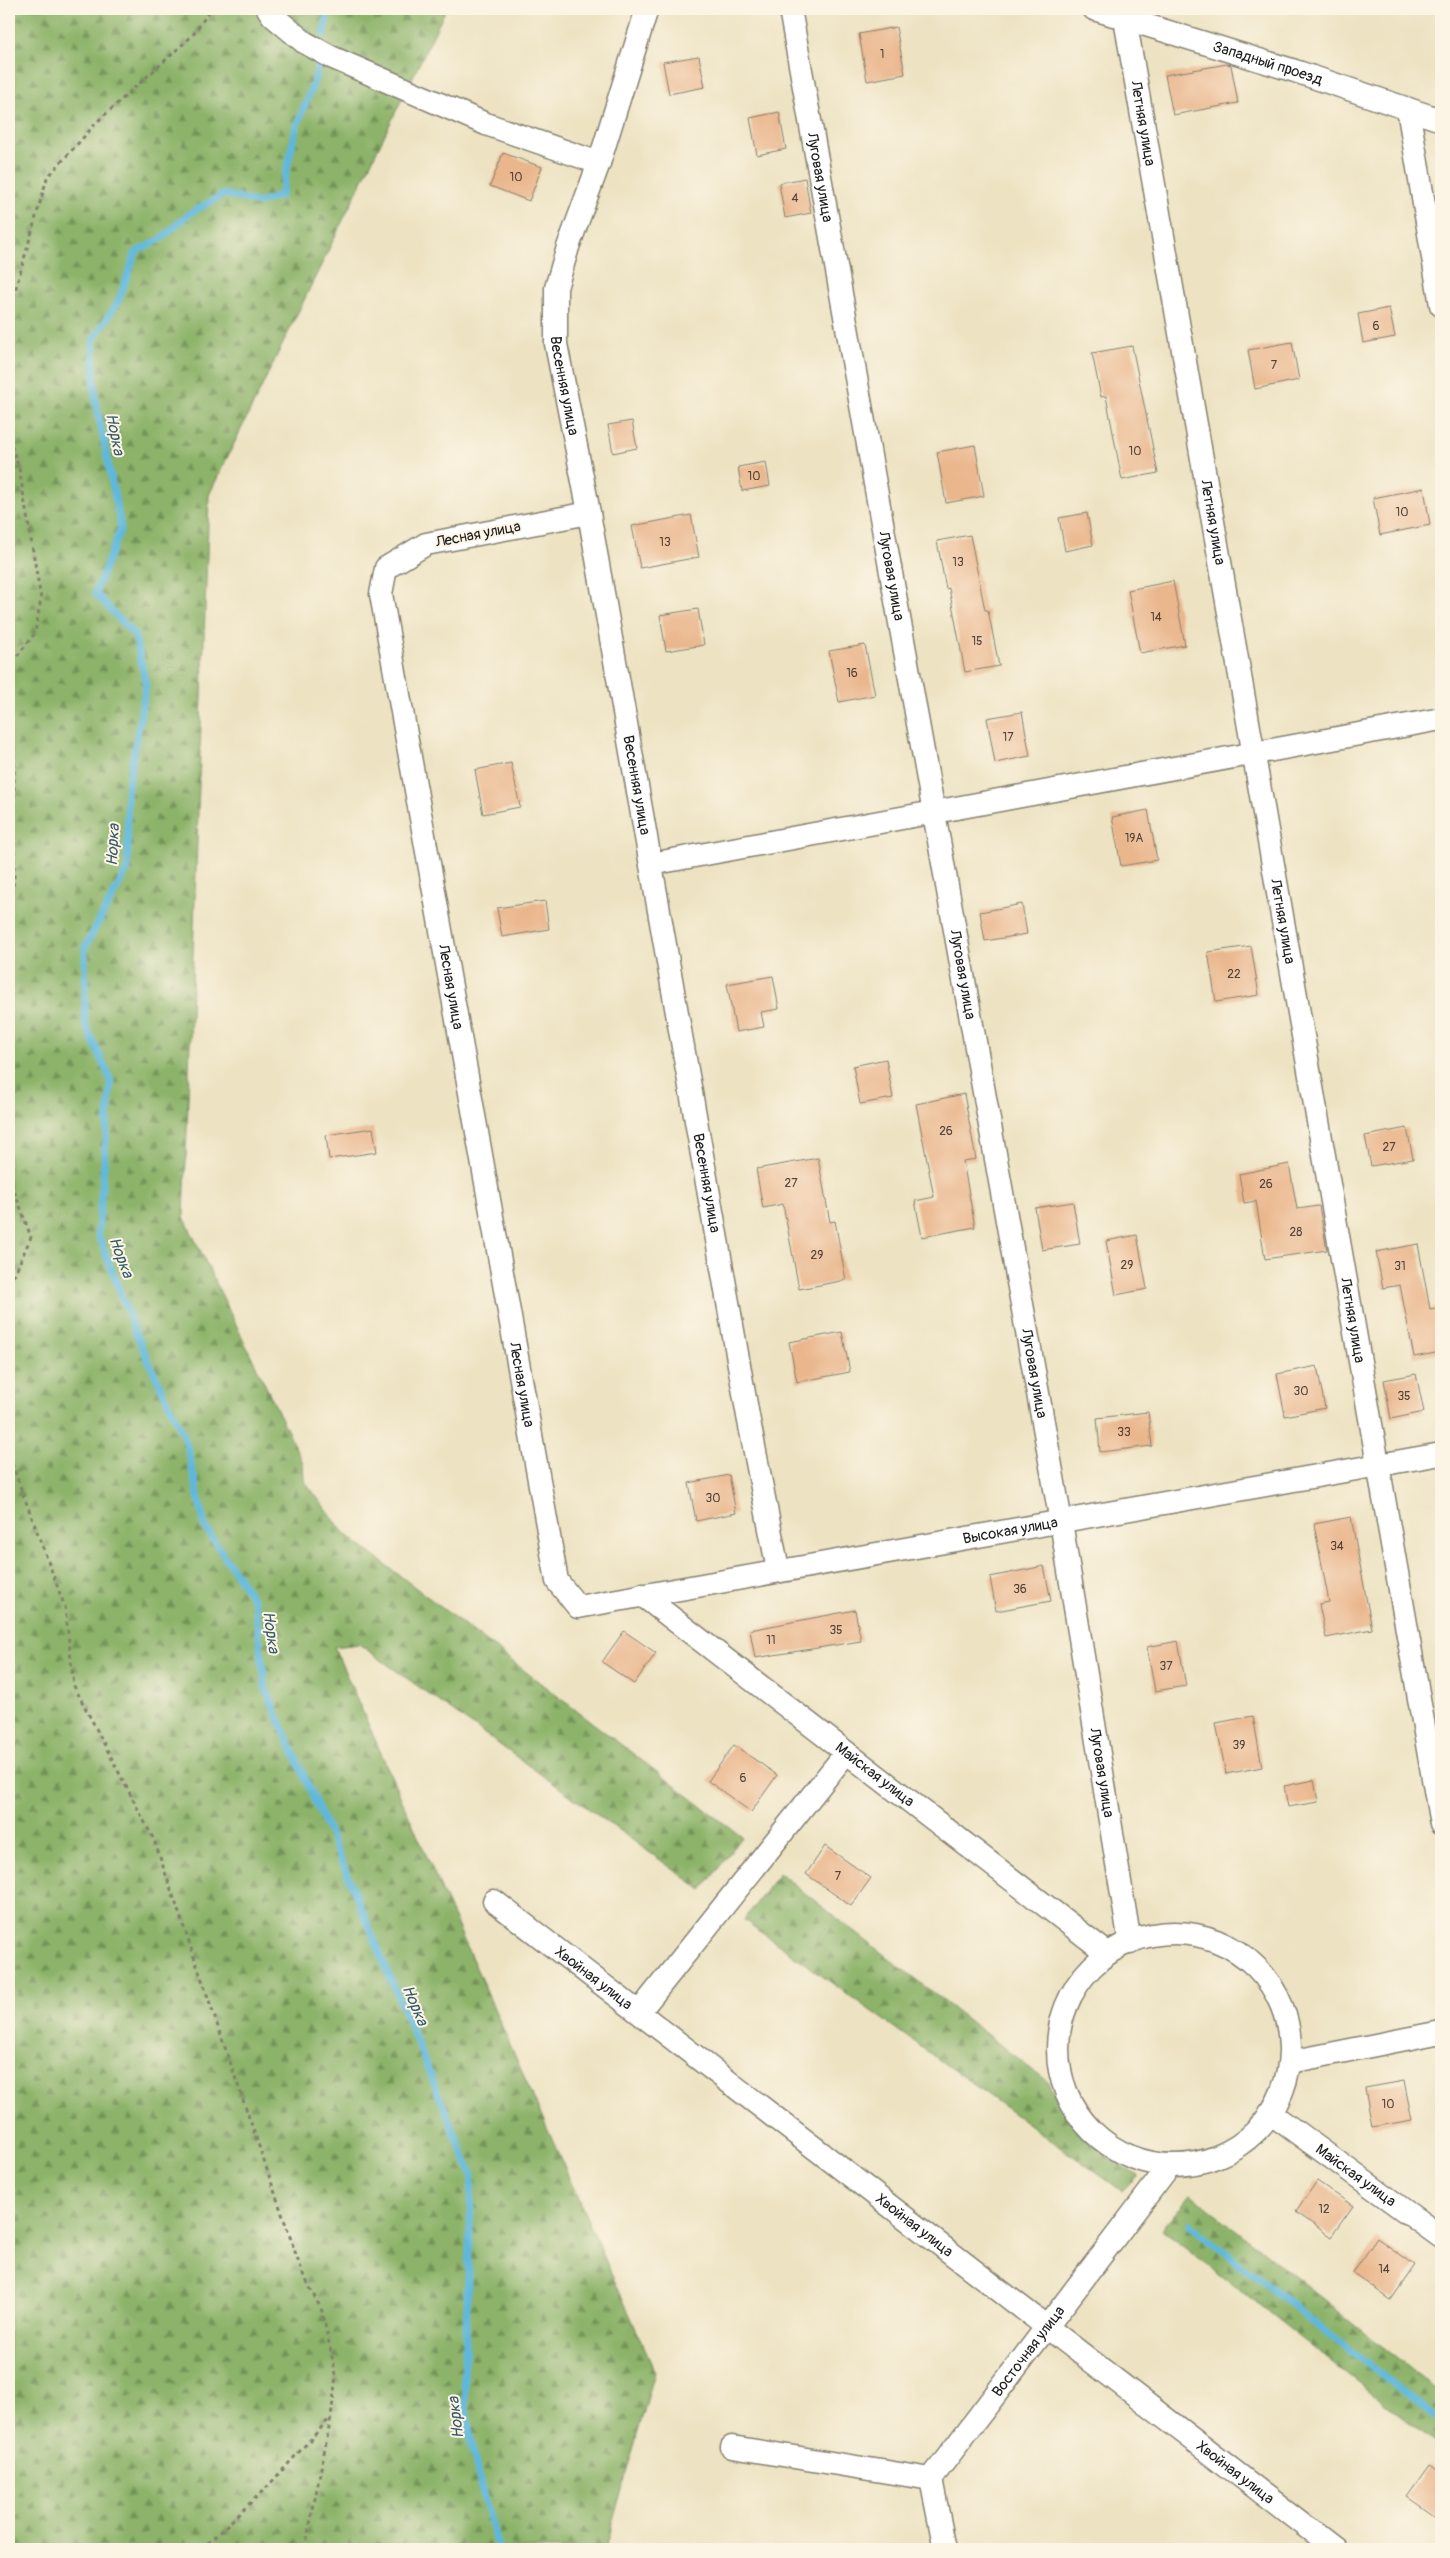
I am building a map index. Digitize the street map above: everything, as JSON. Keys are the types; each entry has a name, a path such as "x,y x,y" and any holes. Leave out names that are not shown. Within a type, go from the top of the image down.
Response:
{"street":[{"path":"268,9 273,16 304,42 331,57 486,124 599,163"},
{"name":"Весенняя улица","path":"647,9 599,163 568,247 556,288 556,344 589,513 748,1416 778,1570"},
{"name":"Луговая улица","path":"790,9 1061,1522 1130,1943"},
{"name":"Западный проезд","path":"1094,9 1441,120"},
{"name":"Летняя улица","path":"1126,18 1441,1824"},
{"path":"1408,109 1441,305"},
{"name":"Лесная улица","path":"578,1607 557,1581 381,594 386,568 426,544 589,513"},
{"path":"651,864 1441,719"},
{"name":"Высокая улица","path":"578,1607 778,1570 1441,1454"},
{"name":"Майская улица","path":"642,1595 1107,1953"},
{"path":"639,2012 846,1753"},
{"name":"Хвойная улица","path":"494,1901 1335,2549"},
{"path":"1182,1932 1218,1941 1250,1961 1274,1990 1288,2024 1290,2062 1280,2098 1270,2113 1259,2129 1230,2152 1192,2165 1153,2165 1116,2152 1086,2127 1066,2093 1057,2055 1062,2016 1079,1980 1107,1953 1130,1943 1142,1937 1182,1932"},
{"path":"1290,2062 1441,2032"},
{"name":"Майская улица","path":"1270,2113 1441,2237"},
{"name":"Восточная улица","path":"931,2479 1170,2165"},
{"path":"732,2447 931,2479 945,2549"}],"path":[{"path":"9,312 46,178 98,120 192,36 211,9"},
{"path":"9,438 19,468 41,599 35,633 9,667"},
{"path":"9,740 14,746 14,880 9,908"},
{"path":"9,1176 31,1237 9,1286"},
{"path":"9,1456 65,1608 74,1686 154,1840 302,2272 322,2311 336,2375 306,2549"},
{"path":"202,2549 268,2486 330,2418"}],"green space":[{"path":"9,9 446,9 209,495 184,1217 303,1463 304,1480 344,1533 742,1837 702,1890 359,1644 334,1647 655,2372 605,2549 9,2549"},
{"path":"779,1873 1049,2083 1072,2125 1104,2154 1138,2175 1122,2191 744,1920"},
{"path":"1191,2194 1441,2393 1441,2448 1162,2229"}],"building":[{"path":"896,27 905,74 867,81 859,34"},
{"path":"699,56 705,87 669,94 663,62"},
{"path":"1227,64 1231,65 1238,103 1173,115 1165,75"},
{"path":"779,112 786,149 757,155 750,118"},
{"path":"503,153 542,167 529,201 490,186"},
{"path":"805,178 811,213 785,218 779,183"},
{"path":"1389,308 1395,337 1363,343 1358,314"},
{"path":"1292,342 1299,380 1255,389 1248,350"},
{"path":"1132,346 1158,473 1122,480 1106,396 1101,397 1092,353"},
{"path":"632,421 637,448 613,453 608,425"},
{"path":"975,445 984,496 946,503 937,452"},
{"path":"766,462 770,486 742,491 738,467"},
{"path":"1424,488 1430,525 1380,535 1373,498"},
{"path":"1087,513 1093,545 1065,551 1059,518"},
{"path":"691,515 699,557 640,568 632,526"},
{"path":"970,535 985,610 988,610 999,666 965,672 949,588 946,589 937,541"},
{"path":"1173,581 1185,645 1140,653 1128,590"},
{"path":"698,609 704,645 666,651 660,615"},
{"path":"865,645 875,695 839,702 829,651"},
{"path":"1022,712 1030,756 995,763 987,718"},
{"path":"511,763 520,807 483,814 475,770"},
{"path":"1148,810 1157,860 1121,866 1112,817"},
{"path":"545,901 549,929 502,937 497,908"},
{"path":"1022,904 1027,934 985,941 980,912"},
{"path":"1251,946 1259,995 1216,1002 1208,952"},
{"path":"773,976 779,1009 761,1012 764,1027 736,1032 727,984"},
{"path":"886,1059 893,1098 860,1104 853,1066"},
{"path":"964,1094 976,1159 963,1161 975,1227 922,1237 915,1201 934,1197 916,1104"},
{"path":"373,1128 377,1152 329,1159 326,1135"},
{"path":"1407,1128 1413,1159 1371,1166 1365,1136"},
{"path":"818,1158 830,1222 835,1221 846,1280 799,1289 783,1204 763,1208 756,1169"},
{"path":"1289,1164 1297,1209 1319,1206 1327,1250 1265,1259 1256,1201 1244,1203 1239,1174"},
{"path":"1073,1202 1080,1244 1042,1250 1035,1208"},
{"path":"1137,1235 1147,1289 1116,1295 1106,1241"},
{"path":"1418,1244 1430,1309 1441,1307 1441,1352 1414,1357 1400,1285 1383,1288 1376,1252"},
{"path":"842,1332 850,1372 797,1382 789,1342"},
{"path":"1317,1366 1325,1408 1285,1416 1277,1374"},
{"path":"1416,1374 1424,1412 1391,1419 1384,1380"},
{"path":"1148,1412 1152,1446 1100,1452 1097,1418"},
{"path":"729,1475 736,1513 696,1521 689,1483"},
{"path":"1351,1517 1372,1629 1326,1638 1319,1604 1329,1602 1314,1524"},
{"path":"1044,1566 1051,1601 996,1611 990,1577"},
{"path":"855,1610 861,1641 755,1658 750,1630"},
{"path":"624,1631 656,1653 634,1684 602,1662"},
{"path":"1178,1641 1186,1686 1155,1691 1147,1647"},
{"path":"1253,1716 1262,1767 1226,1774 1216,1723"},
{"path":"734,1745 777,1775 751,1812 708,1781"},
{"path":"1314,1780 1318,1802 1288,1807 1284,1786"},
{"path":"825,1846 871,1878 851,1906 806,1874"},
{"path":"1404,2081 1412,2120 1372,2127 1365,2088"},
{"path":"1317,2181 1353,2206 1331,2237 1296,2212"},
{"path":"1377,2238 1415,2265 1391,2300 1353,2273"},
{"path":"1429,2465 1441,2474 1441,2520 1407,2496"}],"waterway":[{"name":"Норка","path":"324,34 328,9"},
{"name":"Норка","path":"318,65 315,79 296,128 281,195 259,203 224,194 189,214 161,239 136,252 118,302 93,340 95,398 121,528 95,593 135,636 146,684 127,791 128,868 85,947 85,1023 111,1081 98,1234 136,1334 186,1441 205,1527 254,1601 266,1690 345,1869 472,2175 464,2379 465,2401 471,2444 499,2549"},
{"path":"1190,2225 1441,2421"}]}
